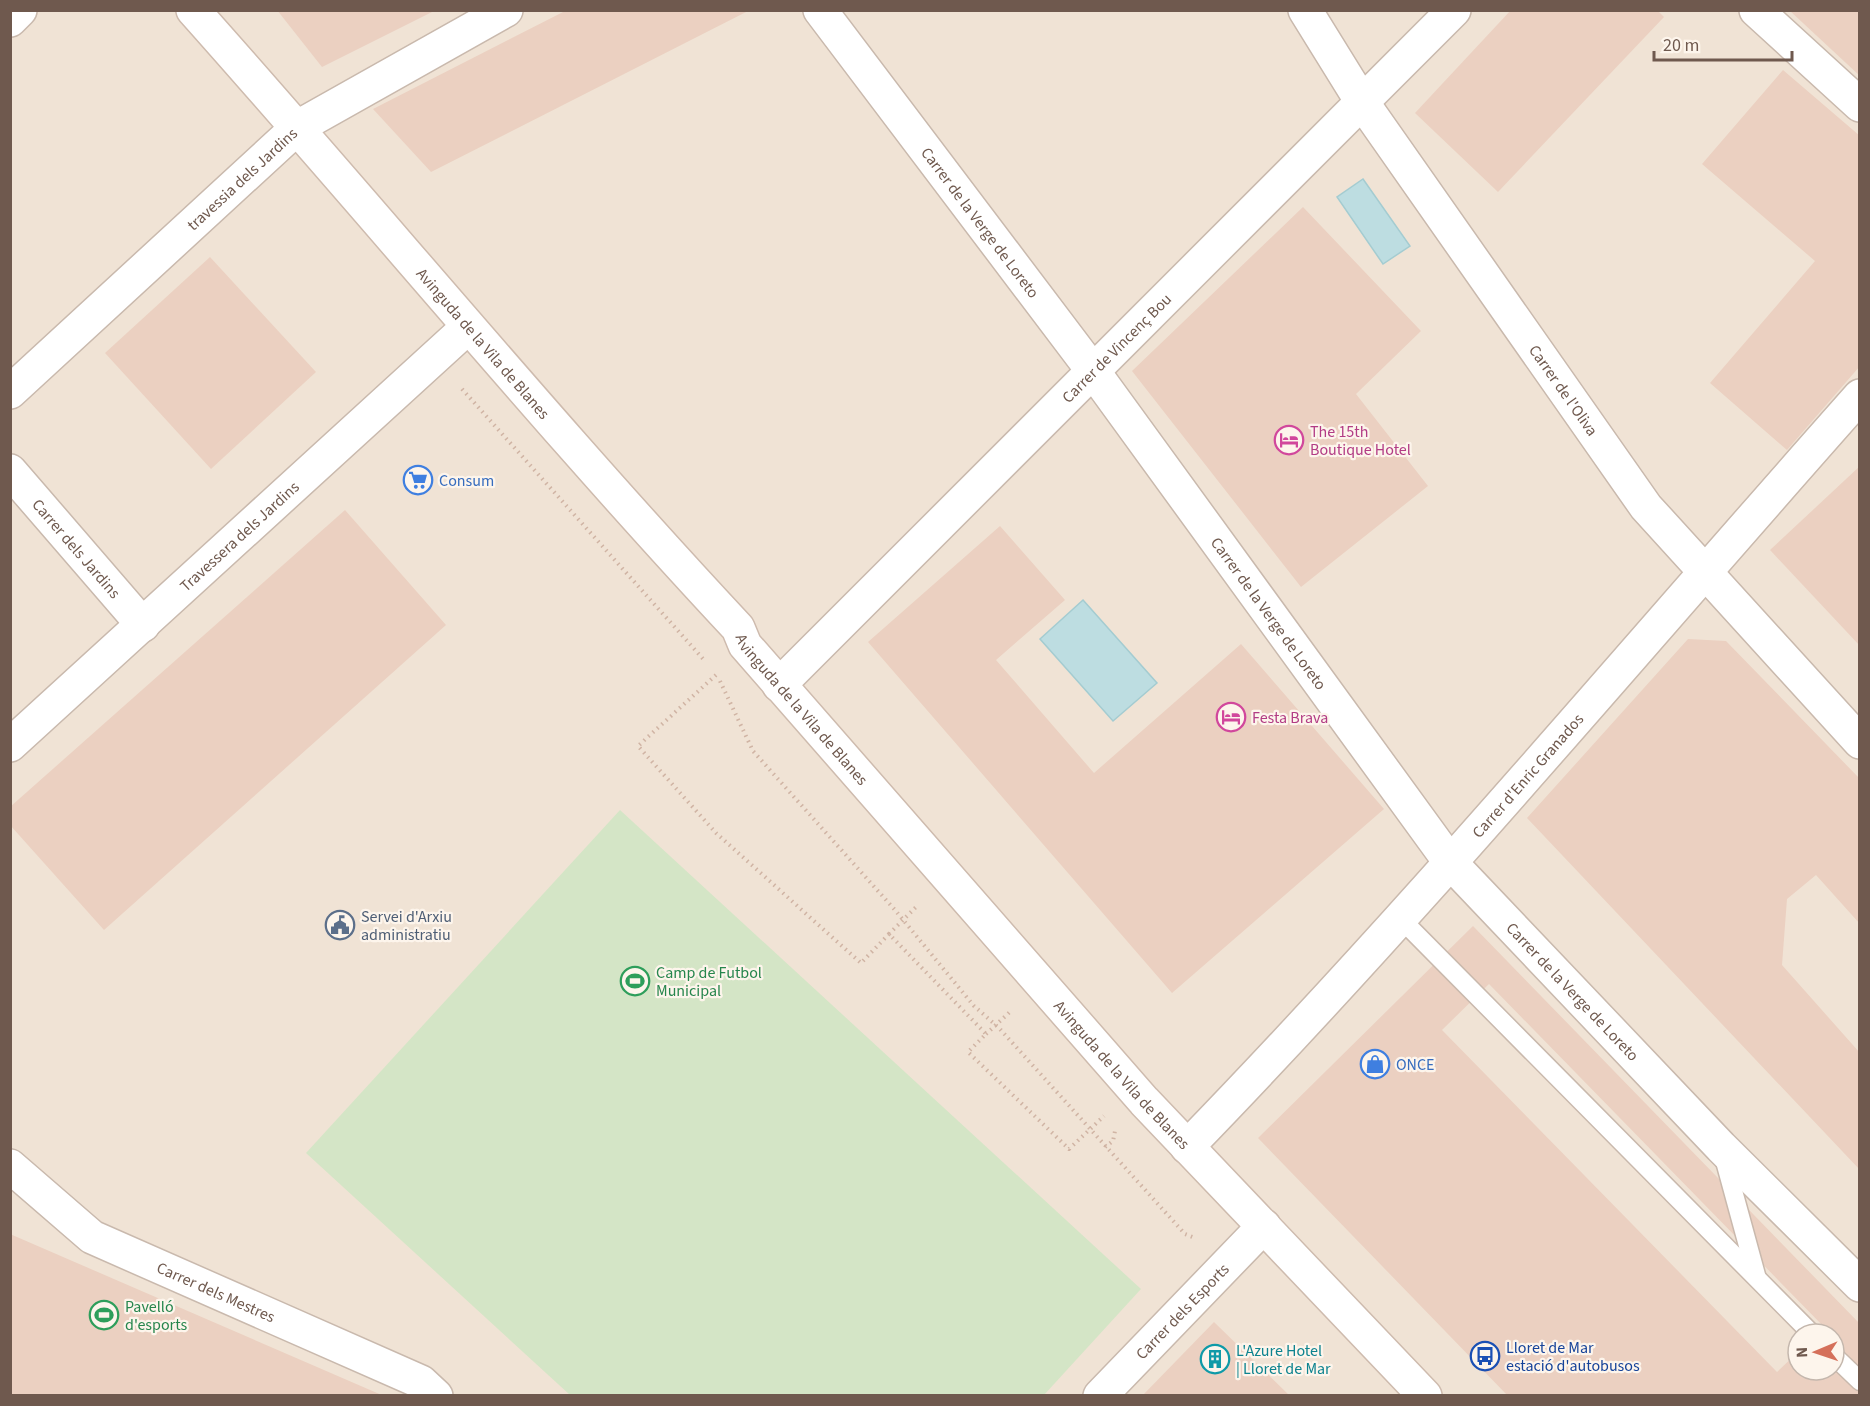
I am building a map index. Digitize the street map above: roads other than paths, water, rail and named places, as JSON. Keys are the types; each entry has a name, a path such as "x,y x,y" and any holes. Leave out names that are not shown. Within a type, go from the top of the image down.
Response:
{"street":[{"path":"10,20 20,10"},
{"name":"Avinguda de la Vila de Blanes","path":"193,10 298,127 468,327 738,628 745,645 1187,1147 1425,1395"},
{"name":"travessia dels Jardins","path":"10,393 298,127 506,10"},
{"name":"Carrer de la Verge de Loreto","path":"820,10 1093,371 1450,862 1721,1147 1860,1285"},
{"name":"Carrer de l'Oliva","path":"1305,10 1362,102 1646,507 1860,742"},
{"name":"Carrer de Vincenç Bou","path":"779,684 1454,10"},
{"path":"1756,10 1860,105"},
{"name":"Travessera dels Jardins","path":"10,745 468,327"},
{"name":"Carrer d'Enric Granados","path":"1187,1147 1401,919 1860,396"},
{"name":"Carrer dels Jardins","path":"10,471 144,625"},
{"name":"Carrer dels Mestres","path":"10,1166 92,1238 421,1382 436,1395"},
{"name":"Carrer dels Esports","path":"1100,1395 1264,1226"}],"lane":[{"path":"1401,919 1800,1322"},
{"path":"1721,1147 1756,1278"},
{"path":"1846,1368 1860,1381"}],"water":[{"path":"1363,179 1410,246 1383,264 1337,197"},
{"path":"1083,600 1157,683 1113,721 1040,639"}],"place":[{"name":"The 15th Boutique Hotel","path":"1289,440"},
{"name":"Consum","path":"418,480"},
{"name":"Festa Brava","path":"1231,717"},
{"name":"Servei d'Arxiu administratiu","path":"340,925"},
{"name":"Camp de Futbol Municipal","path":"635,981"},
{"name":"ONCE","path":"1375,1064"},
{"name":"Pavelló d'esports","path":"104,1315"},
{"name":"Lloret de Mar estació d'autobusos","path":"1485,1356"},
{"name":"L'Azure Hotel | Lloret de Mar","path":"1215,1359"}]}
